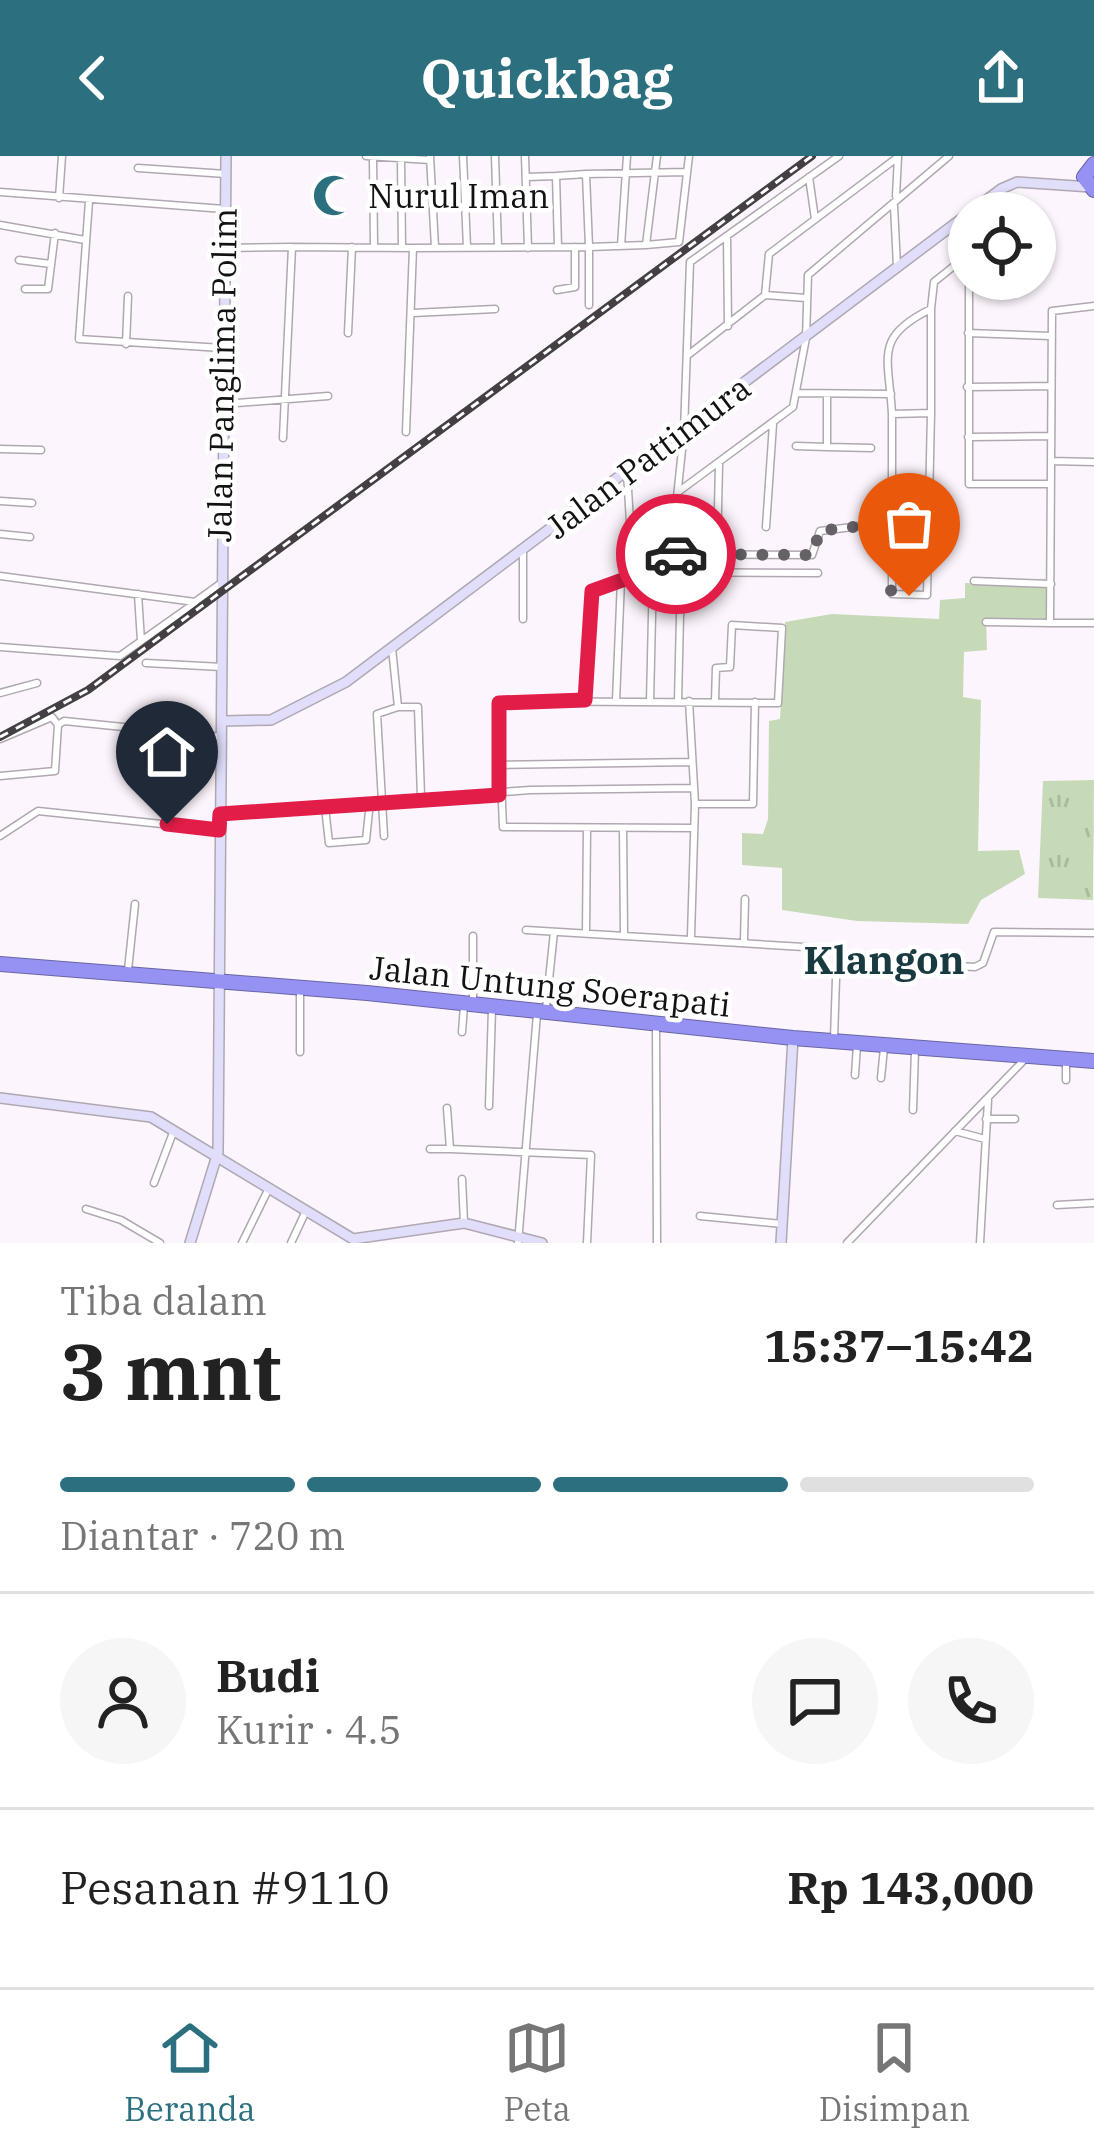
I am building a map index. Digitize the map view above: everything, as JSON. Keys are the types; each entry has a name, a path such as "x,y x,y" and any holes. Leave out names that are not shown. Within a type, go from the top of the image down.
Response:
{"highway":[{"path":"1091,166 1085,181 1093,188"},
{"name":"Jalan Untung Soerapati","path":"0,964 493,1005 793,1038 1094,1060"}],"street":[{"path":"59,198 62,156"},
{"name":"Jalan Panglima Polim","path":"223,721 226,156"},
{"path":"464,156 467,247"},
{"path":"495,156 498,247"},
{"path":"525,156 528,248"},
{"path":"620,246 627,156"},
{"path":"646,245 657,156"},
{"path":"224,248 575,248 679,242 689,156"},
{"path":"671,554 684,431 690,262 839,156"},
{"path":"897,266 898,156"},
{"path":"765,295 769,254 898,156"},
{"path":"676,493 793,407 806,338 811,271 948,156"},
{"path":"374,248 370,158 430,158 435,248"},
{"path":"401,160 402,248"},
{"path":"1065,182 1091,166"},
{"path":"138,167 226,174"},
{"path":"526,177 687,172"},
{"path":"586,174 590,305"},
{"path":"556,176 558,247"},
{"path":"809,177 815,219"},
{"path":"1065,182 1093,188"},
{"name":"Jalan Pattimura","path":"998,192 1009,184 1065,182"},
{"path":"0,192 224,209"},
{"path":"88,201 78,337 222,349"},
{"path":"0,225 85,240"},
{"name":"Jalan Pattimura","path":"223,721 261,723 292,712 392,648 948,229"},
{"path":"26,289 47,290 55,233"},
{"path":"727,236 728,326"},
{"path":"283,438 292,334 292,247"},
{"path":"348,333 352,248"},
{"path":"406,432 413,248"},
{"path":"557,290 575,286 575,248"},
{"path":"19,260 52,264"},
{"path":"932,309 891,334 892,594 925,596 932,309 934,282 948,271"},
{"path":"688,355 765,295 806,298"},
{"path":"125,344 128,296"},
{"path":"969,300 970,484 1050,484"},
{"path":"1050,623 1053,309 1094,306"},
{"path":"413,313 495,309"},
{"path":"968,333 1051,336"},
{"path":"967,387 1052,386"},
{"path":"796,393 891,394"},
{"path":"826,447 827,394"},
{"path":"222,404 328,396"},
{"path":"892,414 931,412"},
{"path":"766,527 773,424"},
{"path":"968,437 1051,436"},
{"path":"796,446 871,448"},
{"path":"0,449 41,450"},
{"path":"1051,461 1094,462"},
{"path":"717,554 719,464"},
{"path":"627,473 632,572"},
{"path":"0,501 32,503"},
{"path":"632,555 812,555 820,531 892,522"},
{"path":"0,534 30,537"},
{"path":"523,619 524,551"},
{"path":"585,700 590,596 596,588 632,572 818,573"},
{"path":"650,702 653,572"},
{"path":"678,702 681,572"},
{"path":"0,575 195,602"},
{"path":"616,701 621,580"},
{"path":"974,581 1051,584"},
{"path":"0,647 113,657 221,589"},
{"path":"138,594 141,641"},
{"path":"986,622 1094,623"},
{"path":"694,828 506,829 497,765 499,703 585,700 754,702 782,700 783,631 732,624 730,667 716,668 715,701"},
{"path":"392,648 398,707"},
{"path":"146,663 222,668"},
{"path":"0,693 37,683"},
{"path":"689,701 695,804 691,936"},
{"path":"695,804 753,804 754,702"},
{"path":"383,836 377,714 418,707 421,797"},
{"path":"0,740 52,717 58,725 55,771 0,776"},
{"path":"58,725 66,721 222,737"},
{"path":"190,1243 218,1152 223,721"},
{"path":"497,765 693,762"},
{"path":"220,814 421,797 694,788"},
{"path":"325,807 328,843 366,840 370,802"},
{"path":"0,836 38,811 219,830"},
{"path":"586,932 587,828"},
{"path":"623,828 624,934"},
{"path":"744,940 745,899"},
{"path":"128,974 135,904"},
{"path":"526,930 691,936 836,949 834,1040"},
{"path":"518,1239 541,1011 554,931"},
{"path":"838,959 975,967 983,963 994,932 1094,933"},
{"path":"462,1033 473,936"},
{"path":"300,988 300,1052"},
{"path":"489,1106 493,1005"},
{"path":"657,1023 657,1243"},
{"path":"781,1243 793,1038"},
{"path":"855,1075 857,1042"},
{"path":"881,1078 884,1044"},
{"path":"913,1109 914,1047"},
{"path":"847,1243 1026,1057"},
{"path":"1066,1060 1066,1080"},
{"path":"980,1243 988,1096"},
{"path":"0,1098 134,1113 176,1127 339,1234 368,1241 404,1230 464,1223 542,1243"},
{"path":"447,1108 450,1149"},
{"path":"986,1119 1015,1119"},
{"path":"154,1183 176,1127"},
{"path":"955,1131 985,1139"},
{"path":"430,1149 591,1155 587,1243"},
{"path":"462,1179 464,1223"},
{"path":"242,1243 269,1188"},
{"path":"1057,1205 1094,1204"},
{"path":"86,1209 121,1220 160,1243"},
{"path":"291,1243 305,1213"},
{"path":"700,1216 782,1224"},
{"path":"402,1243 404,1230"}],"green space":[{"path":"965,583 1049,586 1047,619 986,618 987,650 964,652 963,697 981,700 978,851 1019,850 1025,874 981,900 968,924 857,921 782,910 782,868 742,865 742,833 763,834 768,819 769,721 780,719 785,622 832,614 939,619 940,600 965,598"},
{"path":"1094,780 1093,900 1038,898 1043,781"}],"railway":[{"path":"0,737 88,690 812,156"}],"way so far":[{"path":"676,554 812,555 820,531 892,522 891,593 909,596"}],"place":[{"name":"Nurul Iman","path":"334,196"}],"district":[{"name":"Klangon","path":"884,960"}],"route":[{"path":"167,824 219,830 220,814 429,796 499,795 499,703 585,700 592,591 628,578 632,555 676,554"}]}
